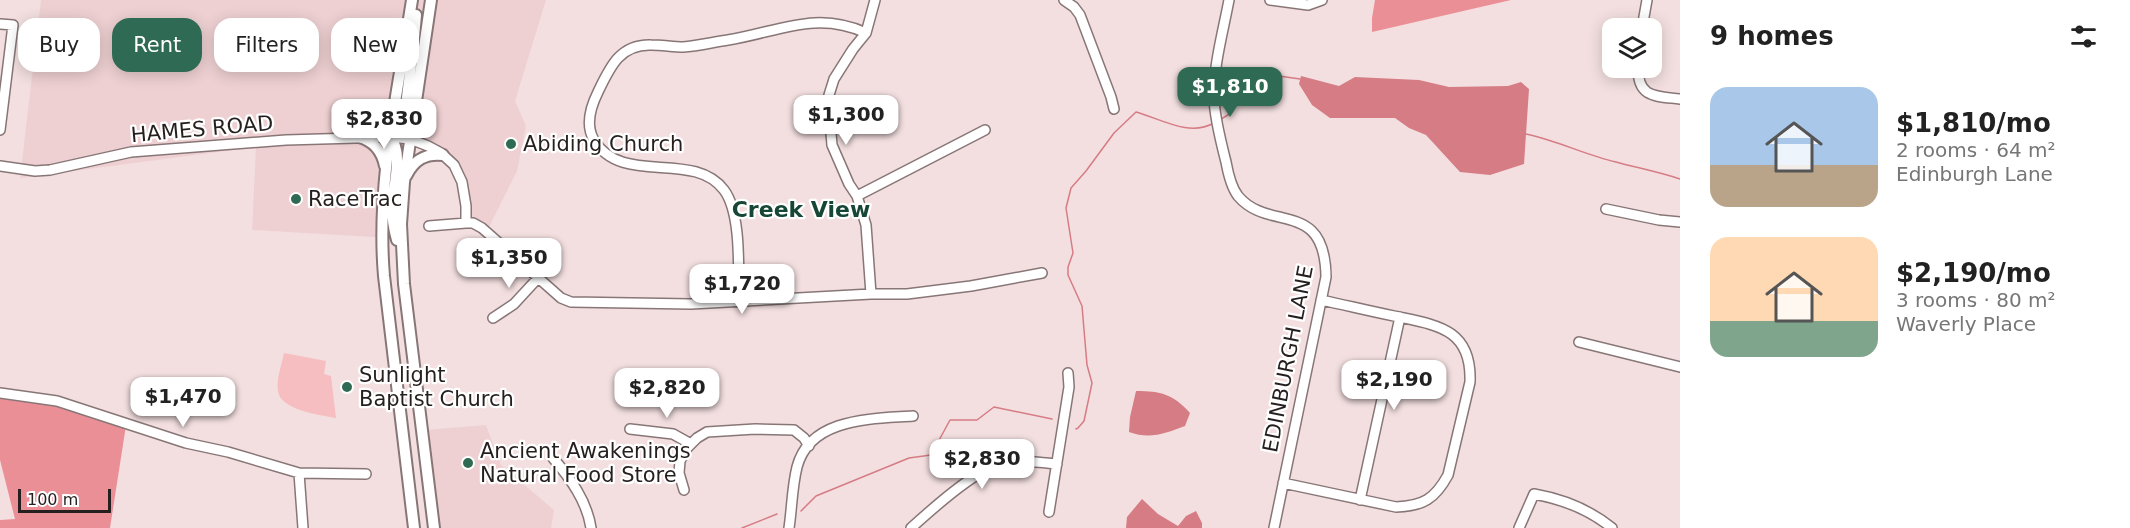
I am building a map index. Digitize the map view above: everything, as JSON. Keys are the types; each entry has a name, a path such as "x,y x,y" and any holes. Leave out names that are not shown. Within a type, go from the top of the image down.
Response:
{"main road":[{"path":"413,0 386,168 382,211 382,256 414,528"},
{"path":"410,140 405,132 404,121 414,48 413,0"},
{"path":"401,252 404,182 432,2"},
{"path":"365,137 385,131 393,123"},
{"path":"365,137 376,146 386,168"},
{"path":"390,137 396,146 398,155 392,216 401,252 434,528"},
{"path":"404,182 411,167 420,158 433,154 443,155"}],"street":[{"path":"871,294 866,225 857,196 849,184 832,145 829,95 840,68 866,33 875,0"},
{"path":"1064,0 1080,15 1114,109"},
{"name":"EDINBURGH LANE","path":"1229,0 1215,79 1214,100 1220,141 1229,176 1237,195 1248,205 1301,223 1312,232 1321,245 1326,260 1326,277 1274,528"},
{"path":"1270,0 1308,5 1322,0"},
{"path":"1644,18 1647,0"},
{"path":"739,302 736,225 732,205 724,190 712,179 697,173 617,162 606,154 591,135 589,123 596,95 616,58 629,48 639,45 690,46 742,38 817,21 843,24 866,33"},
{"path":"0,24 13,26 4,66 0,130"},
{"path":"1639,78 1642,88 1650,94 1680,99"},
{"path":"857,196 985,130"},
{"name":"HAMES ROAD","path":"0,166 34,171 50,170 131,152 286,140 365,137 390,137 421,142 443,155"},
{"path":"443,155 454,165 462,182 466,223"},
{"path":"1606,209 1680,222"},
{"path":"429,225 466,223 482,228 561,298 571,302 691,304 924,293 1042,273"},
{"path":"493,318 514,304 538,278"},
{"path":"1283,483 1396,507 1413,507 1433,496 1441,488 1448,475 1470,382 1470,367 1460,342 1438,326 1321,300"},
{"path":"1360,500 1400,317"},
{"path":"1579,342 1680,367"},
{"path":"1049,512 1070,387 1068,373"},
{"path":"0,393 57,401 186,443 299,473 366,474"},
{"path":"789,528 797,468 808,446 820,436 852,421 913,416"},
{"path":"630,429 673,434 691,444"},
{"path":"684,490 679,473 680,461 691,444 707,432 755,429 794,430 804,438 808,446"},
{"path":"553,458 570,478 589,515 591,528"},
{"path":"911,528 955,492 995,466 1031,461 1057,464"},
{"path":"299,473 303,528"},
{"path":"1519,528 1534,494 1560,499 1612,528"}],"shaded area":[{"path":"41,0 546,0 515,101 526,126 517,171 488,229 466,215 453,162 405,137 408,239 252,230 256,147 20,178 33,72 100,72 100,18 39,18"},
{"path":"1375,0 1511,0 1372,32"},
{"path":"1301,76 1339,86 1355,77 1419,80 1449,87 1508,86 1521,82 1529,89 1524,164 1490,175 1460,172 1426,135 1409,128 1395,118 1330,118 1312,105 1299,84"},
{"path":"284,353 326,361 324,374 331,376 336,418 293,407 280,397 278,382"},
{"path":"1136,391 1160,393 1178,402 1190,413 1185,426 1151,435 1129,432"},
{"path":"0,394 96,411 127,419 110,528 0,528 0,520 15,519 0,460"},
{"path":"486,425 501,465 554,510 551,528 440,528 425,430"},
{"path":"1142,499 1158,514 1178,526 1186,516 1196,511 1202,528 1126,528 1127,517"}],"waterway":[{"path":"1221,119 1228,115 1244,79 1279,76 1300,79"},
{"path":"1076,429 1084,421 1092,383 1087,365 1082,306 1068,275 1073,253 1066,208 1071,188 1114,133 1136,112 1185,128 1204,127 1214,123"},
{"path":"1526,134 1605,159 1680,179"},
{"path":"801,511 816,496 909,458 931,455 950,420 977,420 994,407 1052,419"},
{"path":"742,528 777,514"}],"place":[{"name":"Abiding Church","path":"511,144"},
{"name":"RaceTrac","path":"296,199"},
{"name":"Sunlight Baptist Church","path":"347,387"},
{"name":"Ancient Awakenings Natural Food Store","path":"468,463"}],"district":[{"name":"Creek View","path":"801,209"}]}
